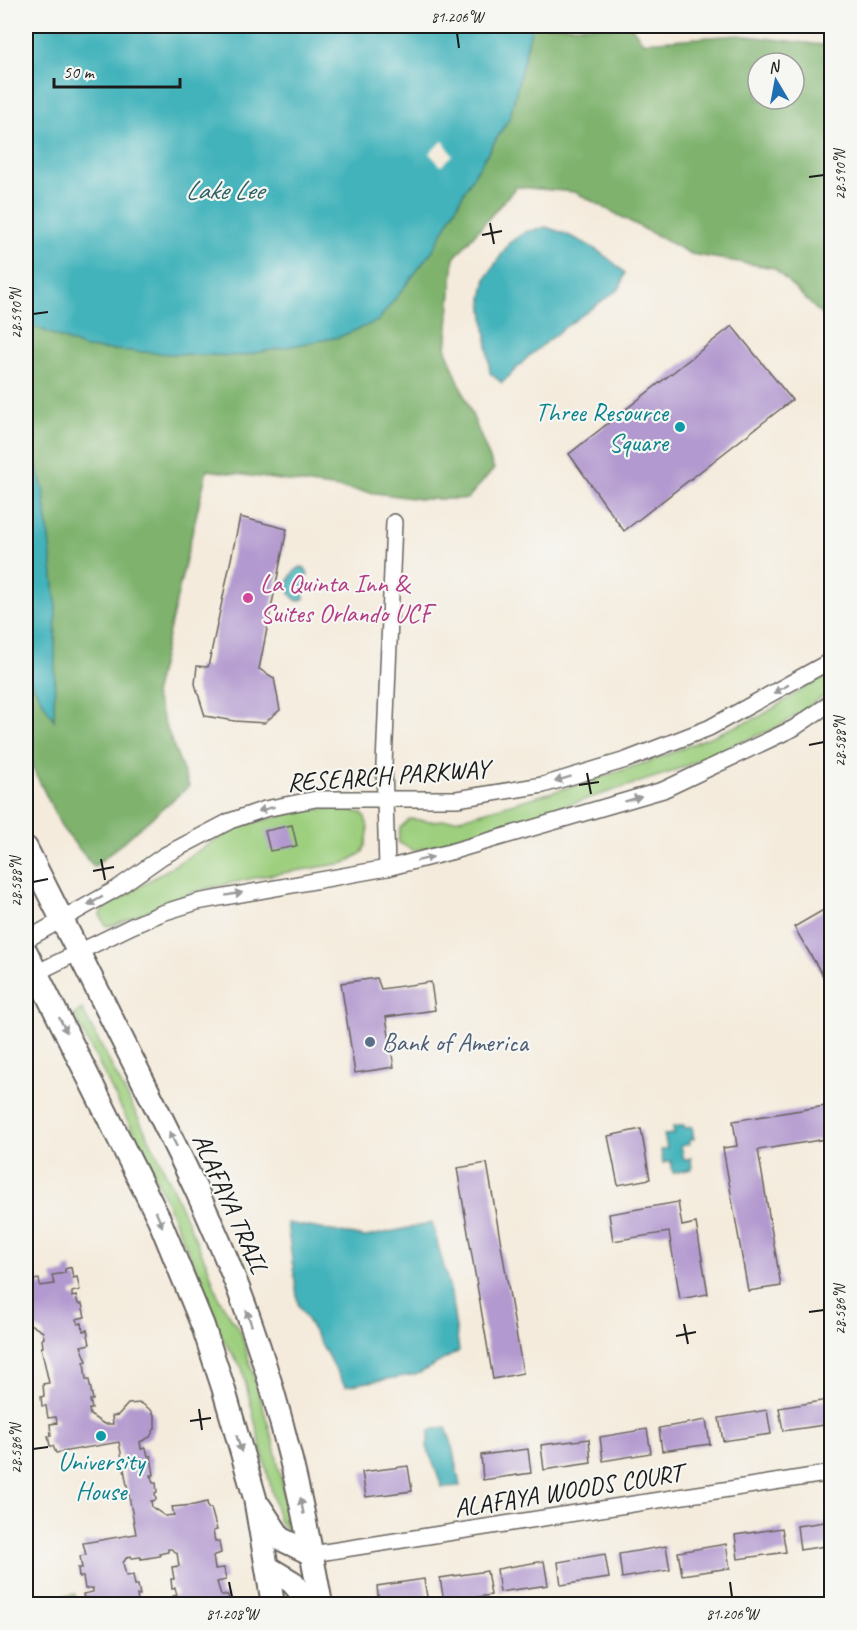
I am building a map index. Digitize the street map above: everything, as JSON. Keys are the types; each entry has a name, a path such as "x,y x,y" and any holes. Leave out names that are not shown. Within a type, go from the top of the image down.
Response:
{"main road":[{"name":"ALAFAYA TRAIL","path":"26,848 203,1201 230,1267 248,1314 284,1428 321,1605"},
{"path":"26,952 136,1172 203,1326 255,1498 273,1605"},
{"path":"255,1498 281,1539 312,1554"},
{"path":"267,1567 292,1582 310,1605"}],"street":[{"path":"387,868 384,799 394,522"},
{"name":"RESEARCH PARKWAY","path":"26,940 116,889 163,856 230,821 265,809 316,799 457,800 543,785 626,760 709,728 831,660"},
{"path":"36,973 152,917 197,902 387,868 461,849 663,790 794,728 831,702"},
{"name":"ALAFAYA WOODS COURT","path":"312,1554 831,1473"}],"green space":[{"path":"26,26 631,26 643,42 739,35 831,46 831,324 774,268 691,254 575,192 516,187 454,258 446,350 494,469 467,499 419,499 207,470 154,695 189,786 94,867 62,828 26,754"},
{"path":"831,671 831,691 780,726 671,772 465,838 414,851 398,842 400,828 410,819 431,821 459,819 651,761 761,716"},
{"path":"346,808 363,814 368,833 363,852 345,863 258,877 196,891 114,925 106,926 100,915 103,909 237,827 305,810"},
{"path":"82,1009 158,1156 208,1267 219,1299 241,1333 273,1441 294,1539 279,1521 242,1368 218,1332 197,1271 147,1159 74,1015"},
{"path":"75,1594 77,1604 44,1604 43,1600"}],"water":[{"name":"Lake Lee","path":"26,26 532,26 510,117 468,185 433,250 378,321 339,337 240,356 85,348 26,323"},
{"path":"546,227 588,245 607,257 625,273 620,288 560,331 528,357 502,383 490,373 482,299 486,278 509,243 525,232"},
{"path":"26,430 44,493 56,604 54,720 26,674"},
{"path":"301,567 305,568 308,574 304,584 304,599 297,601 288,588 288,583 292,574"},
{"path":"684,1125 684,1128 692,1127 694,1139 690,1139 690,1144 681,1146 684,1160 691,1158 692,1169 673,1173 671,1161 663,1163 661,1150 667,1148 664,1135 674,1134 673,1127"},
{"path":"287,1223 366,1237 432,1223 451,1293 459,1351 418,1374 345,1386 298,1304"},
{"path":"446,1427 460,1486 442,1487 427,1447 430,1430"}],"pier":[{"path":"443,141 453,155 441,166 429,153"}],"building":[{"name":"Three Resource Square","path":"732,326 792,400 624,531 569,454"},
{"name":"La Quinta Inn & Suites Orlando UCF","path":"240,517 287,529 259,669 274,678 280,710 264,723 205,716 195,684 197,666 208,667"},
{"path":"292,825 297,846 270,851 265,831"},
{"path":"832,905 832,991 794,927"},
{"name":"Bank of America","path":"377,978 381,989 431,982 435,1010 386,1017 394,1067 355,1073 341,983"},
{"path":"832,1105 832,1138 758,1150 781,1286 748,1291 723,1148 737,1146 733,1121"},
{"path":"641,1129 650,1179 618,1185 608,1136"},
{"path":"487,1163 523,1373 493,1379 457,1168"},
{"path":"678,1202 682,1226 696,1223 708,1294 680,1299 669,1232 613,1241 609,1214"},
{"name":"University House","path":"71,1267 73,1278 77,1277 80,1290 72,1292 72,1297 76,1296 78,1304 82,1304 85,1317 76,1319 78,1324 82,1323 83,1331 87,1330 90,1344 81,1346 87,1361 84,1362 86,1380 89,1380 93,1400 90,1400 92,1409 89,1409 90,1415 104,1424 113,1424 112,1416 118,1415 128,1404 141,1403 152,1411 155,1417 155,1428 150,1437 140,1442 141,1449 146,1448 148,1456 151,1456 154,1475 151,1475 153,1483 156,1483 156,1500 151,1501 152,1507 165,1516 174,1515 172,1507 207,1502 217,1530 213,1531 215,1541 219,1541 221,1553 213,1556 215,1569 224,1568 226,1580 217,1582 221,1595 228,1595 230,1604 174,1604 173,1596 177,1595 175,1588 172,1589 171,1579 174,1579 172,1567 179,1566 177,1553 168,1549 168,1552 159,1554 160,1556 141,1559 141,1557 127,1557 123,1563 126,1576 133,1575 135,1585 138,1585 140,1595 137,1595 138,1602 142,1601 142,1604 85,1604 83,1594 93,1592 93,1588 85,1589 83,1577 79,1577 78,1568 82,1568 80,1556 86,1555 83,1543 136,1534 119,1442 56,1453 53,1446 50,1446 48,1436 51,1436 50,1424 57,1423 56,1417 48,1418 46,1406 42,1406 43,1384 49,1383 41,1347 43,1347 42,1339 44,1338 43,1332 30,1324 26,1325 26,1289 28,1289 27,1281 39,1279 40,1286 54,1284 52,1275 65,1273 65,1269"},
{"path":"827,1400 831,1424 783,1431 779,1408"},
{"path":"767,1410 771,1434 723,1441 719,1418"},
{"path":"706,1420 710,1444 662,1451 659,1428"},
{"path":"647,1429 651,1453 603,1461 600,1437"},
{"path":"589,1439 591,1463 544,1470 541,1445"},
{"path":"528,1449 531,1473 483,1480 481,1455"},
{"path":"408,1466 412,1491 366,1497 362,1472"},
{"path":"832,1521 832,1545 800,1550 797,1526"},
{"path":"782,1528 786,1552 738,1559 735,1535"},
{"path":"726,1544 730,1568 682,1575 678,1552"},
{"path":"666,1546 670,1570 622,1578 619,1554"},
{"path":"605,1554 609,1578 561,1585 558,1562"},
{"path":"544,1561 548,1585 500,1592 497,1569"},
{"path":"487,1571 491,1595 444,1602 440,1578"},
{"path":"424,1579 428,1603 379,1604 377,1586"}],"place":[{"name":"Three Resource Square","path":"680,427"},
{"name":"La Quinta Inn & Suites Orlando UCF","path":"248,598"},
{"name":"Bank of America","path":"370,1042"},
{"name":"University House","path":"101,1436"}]}
